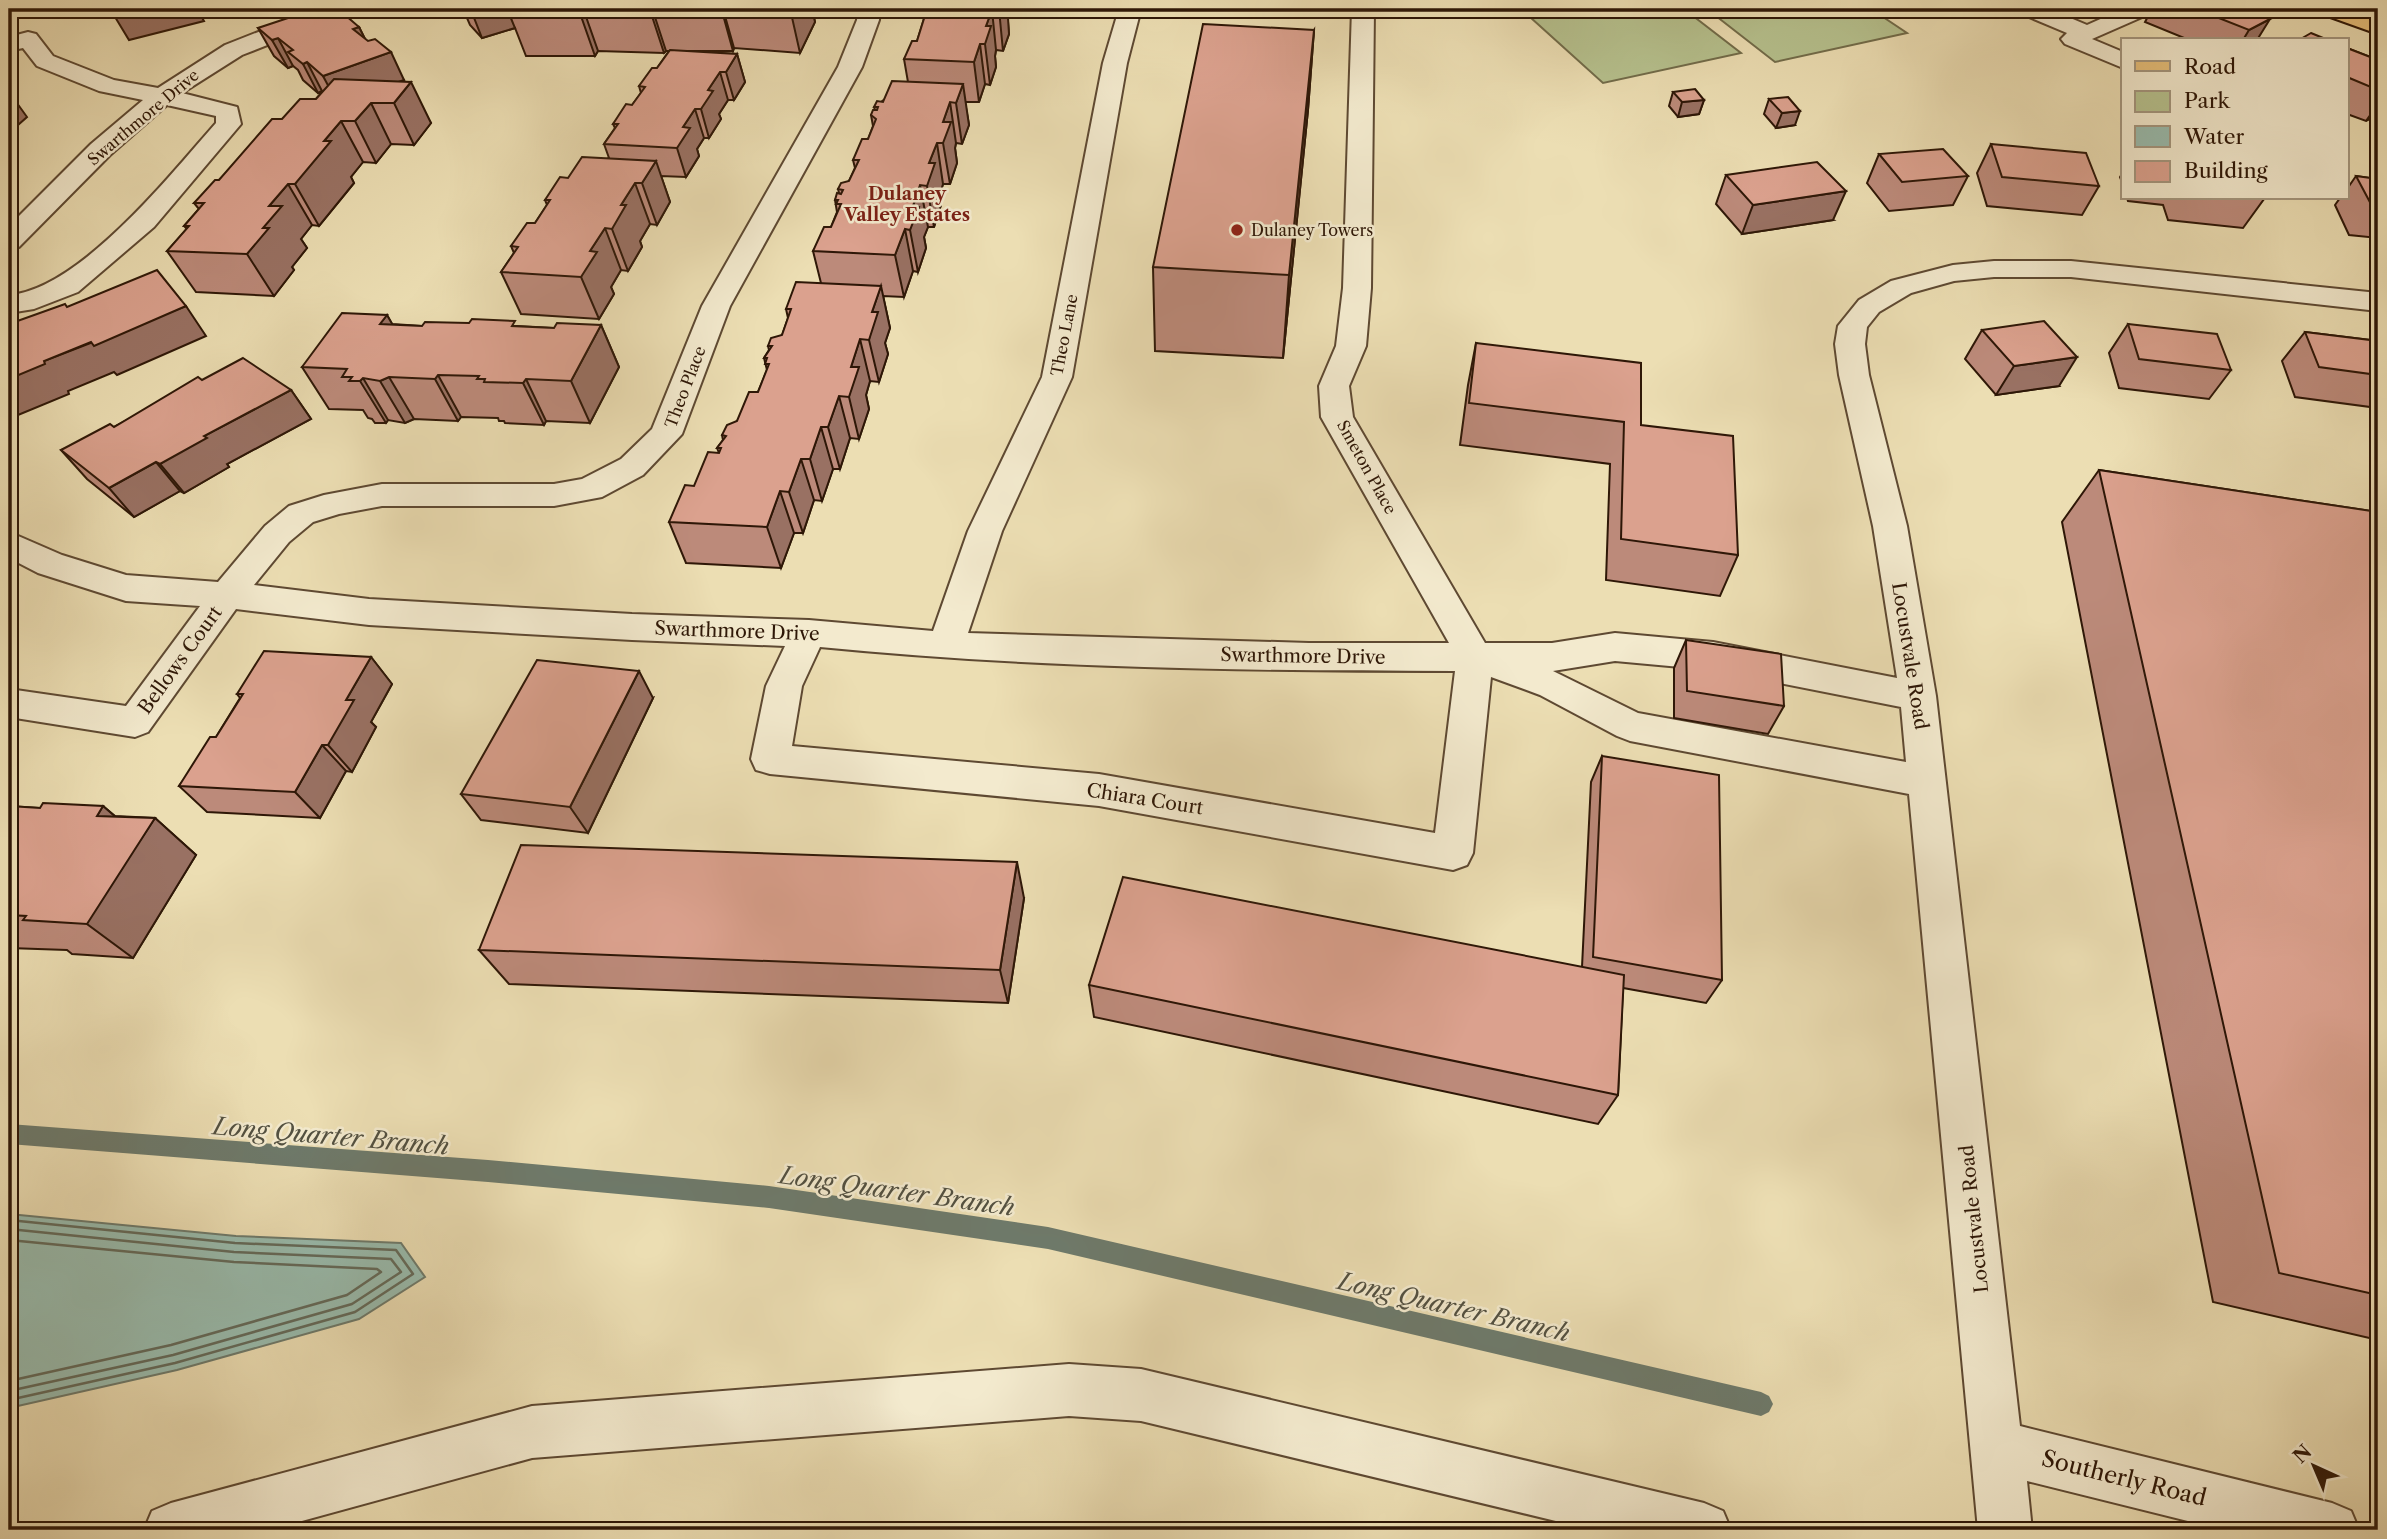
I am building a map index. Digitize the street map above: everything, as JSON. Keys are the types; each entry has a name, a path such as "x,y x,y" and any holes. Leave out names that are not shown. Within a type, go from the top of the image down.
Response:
{"main road":[{"path":"2330,9 2378,27"}],"street":[{"name":"Swarthmore Drive","path":"9,241 87,164 161,98 201,68 286,27 338,9"},
{"name":"Theo Place","path":"227,595 277,534 301,514 336,503 382,495 554,495 590,489 632,467 666,435 716,306 850,67 868,20 869,9"},
{"name":"Theo Lane","path":"946,646 985,531 1057,377 1115,63 1130,9"},
{"name":"Smeton Place","path":"1363,9 1357,288 1351,346 1334,386 1337,417 1475,657"},
{"path":"2030,9 2087,33"},
{"path":"2121,60 2073,39 2141,9"},
{"path":"9,44 28,39 45,61 108,86 212,106 228,112 229,124 144,221 68,286 24,303 9,304"},
{"name":"Locustvale Road","path":"2005,1530 1918,696 1890,526 1857,387 1850,344 1853,326 1869,306 1901,287 1953,273 1994,269 2071,269 2378,302"},
{"name":"Swarthmore Drive","path":"9,544 50,564 126,588 227,595 369,612 808,634 946,646 1309,657 1552,657 1615,648 1667,650 1713,656 1918,696"},
{"name":"Bellows Court","path":"9,703 135,722 227,595"},
{"name":"Chiara Court","path":"808,634 784,686 770,759 1099,790 1453,853 1475,657"},
{"name":"Swarthmore Drive","path":"1475,657 1553,685 1630,726 1928,782"},
{"path":"171,1530 532,1432 1069,1390 1141,1395 1704,1530"},
{"name":"Southerly Road","path":"1997,1447 2332,1530"}],"green space":[{"path":"1521,9 1684,9 1741,53 1603,83"},
{"path":"1707,9 1871,9 1907,33 1775,62"}],"water":[{"path":"9,1214 236,1236 401,1243 425,1277 359,1319 177,1370 9,1408"}],"building":[{"path":"315,9 329,9 339,17 345,15 359,27 353,29 368,41 375,39 391,52 323,76 307,62 303,64 288,52 293,50 278,38 272,40 258,28"},
{"path":"516,9 723,9 651,13 584,11 581,16 510,16"},
{"path":"737,9 793,9 791,13"},
{"path":"927,9 999,9 992,10 986,26 991,26 985,44 980,44 974,62 904,59 912,41 917,41"},
{"path":"2196,9 2245,9 2270,19 2249,30"},
{"name":"Dulaney Towers","path":"1203,24 1314,30 1289,275 1153,267"},
{"path":"2311,33 2323,38 2302,38"},
{"path":"2348,48 2378,60 2378,90 2348,77"},
{"path":"670,50 737,54 726,72 720,72 708,90 713,91 701,109 695,109 683,127 690,128 677,148 604,144 618,124 613,124 626,104 632,105 645,87 639,86"},
{"path":"334,79 411,82 394,103 371,103 355,121 341,121 324,141 331,141 295,184 288,184 269,206 282,206 263,228 269,228 247,254 167,251 189,226 184,226 204,203 194,203 215,180 219,180 272,119 282,119 300,99 316,99"},
{"path":"892,81 963,84 956,103 950,102 943,122 951,122 943,143 937,143 929,163 935,163 927,186 920,185 913,206 919,207 910,230 905,229 895,255 813,251 824,227 831,227 841,204 836,204 838,200 835,200 837,193 841,194 843,190 838,189 841,183 849,181 859,160 853,160 862,139 868,139 876,119 871,115 878,107 874,107 877,101 883,102"},
{"path":"1695,89 1704,100 1682,102 1673,92"},
{"path":"1788,97 1800,111 1782,113 1769,99"},
{"path":"1991,144 2086,153 2099,186 2002,177"},
{"path":"1943,149 1968,176 1902,182 1879,154"},
{"path":"582,157 656,161 642,183 635,183 621,205 626,205 612,229 605,228 590,251 597,252 581,277 501,272 518,247 511,246 527,223 535,223 550,200 545,200 560,177 568,178"},
{"path":"1817,162 1846,191 1753,205 1726,175"},
{"path":"2356,176 2378,179 2378,207 2372,206"},
{"path":"157,270 186,306 94,346 91,342 44,361 45,364 9,379 9,324 65,304 67,307"},
{"path":"796,282 881,286 872,312 878,312 869,340 860,339 851,367 859,367 849,397 839,396 828,427 821,427 810,459 801,459 789,492 780,491 767,527 669,522 685,485 694,486 708,452 719,453 721,448 717,448 726,436 722,435 727,425 737,421 749,392 758,392 769,364 765,364 767,358 764,358 772,346 768,346 771,338 782,335 791,309 786,309"},
{"path":"342,313 387,315 380,324 422,326 425,322 469,323 472,319 515,321 512,326 554,328 557,323 601,325 571,381 526,379 523,383 484,382 485,379 477,379 479,376 438,375 435,379 389,377 380,381 363,378 360,381 349,381 352,377 342,377 347,369 302,367"},
{"path":"2044,321 2077,357 2014,366 1982,330"},
{"path":"2128,324 2217,334 2231,370 2139,359"},
{"path":"2305,332 2378,341 2378,375 2319,367"},
{"path":"1476,343 1641,363 1641,425 1733,436 1738,555 1621,539 1624,422 1469,403"},
{"path":"243,358 291,390 204,436 207,438 160,464 156,462 109,488 61,450 110,424 114,427 198,377 202,380"},
{"path":"2099,470 2378,512 2378,1295 2279,1273"},
{"path":"1686,640 1781,654 1784,706 1687,691"},
{"path":"264,651 371,657 346,700 354,700 328,745 322,745 295,792 179,786 210,737 216,737 243,694 237,694"},
{"path":"537,660 639,671 570,807 461,794"},
{"path":"1602,756 1719,775 1722,980 1593,957"},
{"path":"43,803 103,806 97,816 155,818 87,924 23,920 26,916 9,915 9,806 40,808"},
{"path":"521,845 1017,862 1000,970 479,950"},
{"path":"1123,877 1624,975 1618,1095 1089,985"}],"waterway":[{"name":"Long Quarter Branch","path":"9,1134 488,1171 769,1197 1048,1238 1761,1404"}],"place":[{"name":"Dulaney Towers","path":"1237,230"}],"district":[{"name":"Dulaney Valley Estates","path":"907,204"}]}
